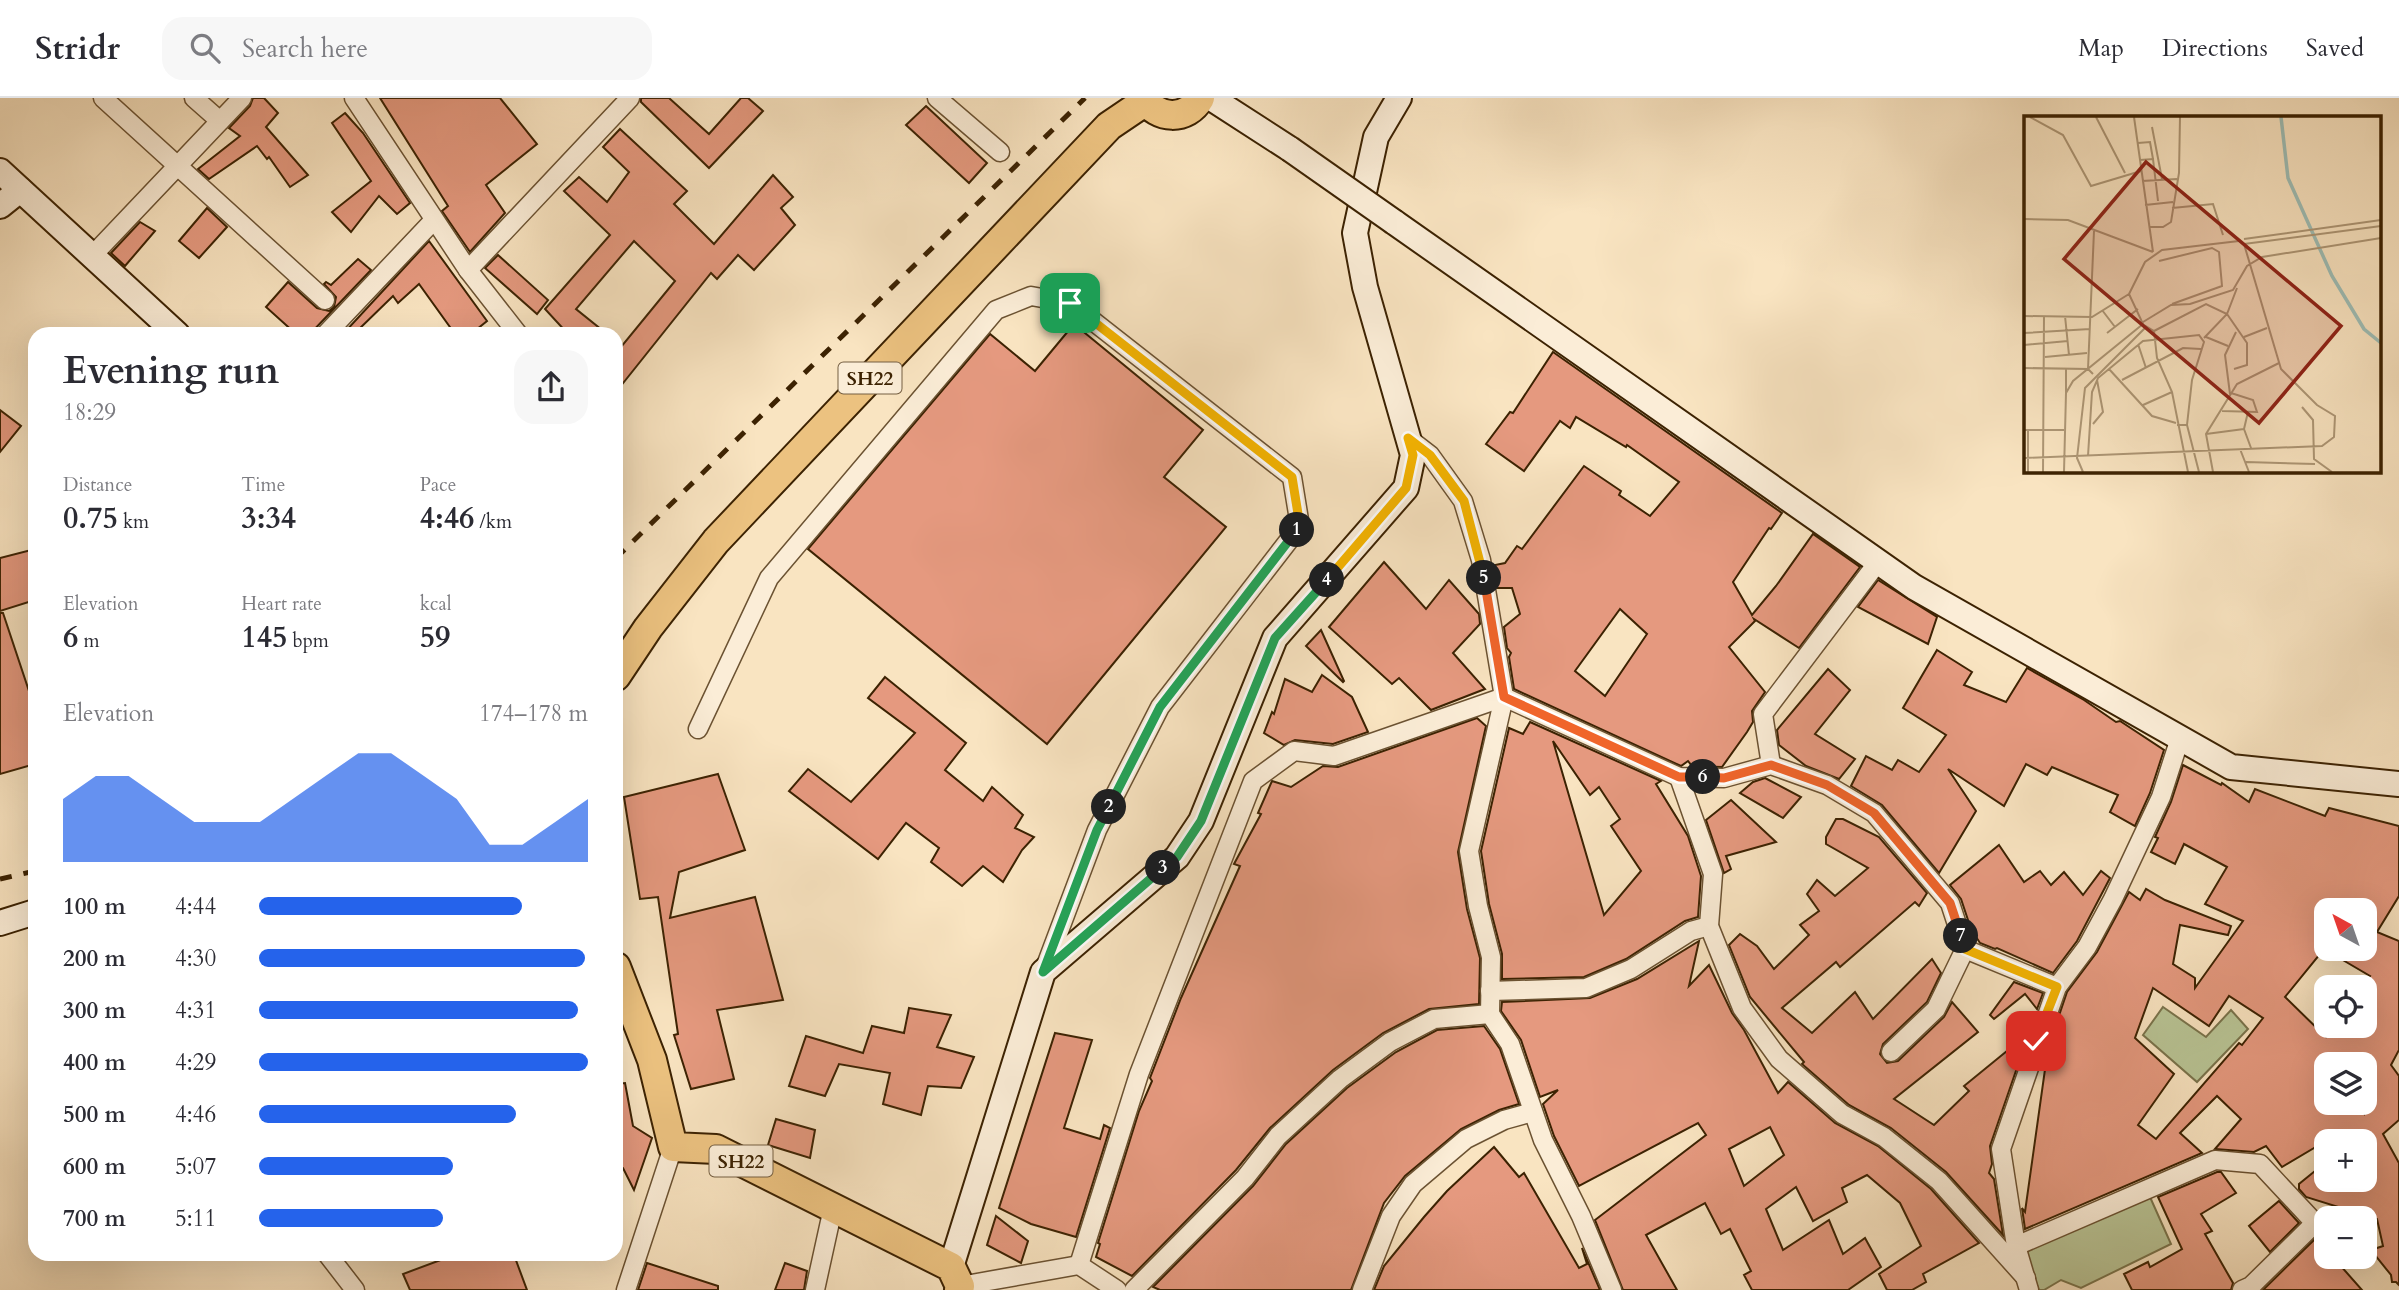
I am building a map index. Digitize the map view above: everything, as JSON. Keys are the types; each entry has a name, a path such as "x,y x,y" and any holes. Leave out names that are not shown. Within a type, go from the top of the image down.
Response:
{"main road":[{"name":"SH22","path":"623,666 648,628 716,541 1109,126 1145,100 1161,114 1171,116 1191,109 1200,98"},
{"path":"623,985 652,1060 673,1147"},
{"name":"SH22","path":"673,1147 716,1149 833,1208 956,1281"}],"street":[{"path":"103,98 325,300"},
{"path":"194,98 220,121"},
{"path":"92,256 242,98"},
{"path":"354,98 468,270 513,327"},
{"path":"468,270 631,98"},
{"path":"937,98 1000,152"},
{"path":"1212,98 1290,149 1914,587 2231,767 2399,784"},
{"path":"1043,972 1177,857 1201,821 1275,638 1406,488 1413,455 1365,286 1355,233 1376,137 1399,98"},
{"path":"0,171 169,327"},
{"path":"0,206 20,190"},
{"path":"333,327 434,220"},
{"path":"698,729 769,578 996,310 1031,296 1070,303 1292,477 1300,526 1160,707 1097,830 1043,972 956,1281 1000,1285 1079,1265 1117,1290"},
{"path":"1408,438 1430,455 1464,501 1481,560 1504,697 1469,850 1478,906 1491,957 1490,1014 1510,1044 1544,1140 1581,1216 1612,1290"},
{"path":"1771,765 1763,714 1878,562"},
{"path":"1079,1265 1139,1074 1253,781 1294,751 1334,756 1504,697 1679,777 1724,778 1771,765 1827,785 1874,813 1950,903 1965,949 1936,1009 1891,1052"},
{"path":"2028,1284 2016,1246 2001,1149 2036,1041 2057,987 2087,947 2113,899 2161,797 2180,738"},
{"path":"1679,777 1713,874 1709,926 1742,1009 1779,1059 1842,1114 1884,1138 1939,1181 2028,1284"},
{"path":"0,923 28,914"},
{"path":"1490,991 1586,988 1631,969 1691,931 1709,926"},
{"path":"1965,949 2057,987"},
{"path":"1134,1290 1245,1178 1278,1136 1340,1079 1390,1042 1434,1019 1490,1014"},
{"path":"1362,1290 1391,1216 1413,1184 1466,1139 1504,1119 1534,1112"},
{"path":"626,1290 673,1147"},
{"path":"2016,1246 2215,1160 2260,1164 2315,1223 2249,1289"},
{"path":"815,1290 833,1208"},
{"path":"333,1261 355,1290"}],"green space":[{"path":"2163,1007 2206,1037 2231,1010 2248,1029 2197,1082 2143,1035"},
{"path":"2150,1197 2171,1244 2081,1288 2061,1280 2039,1290 2024,1251"}],"building":[{"path":"253,98 264,98 278,113 266,127 308,175 290,187 269,157 267,159 257,146 209,179 198,169 240,136 229,128 250,106"},
{"path":"380,98 500,98 537,144 486,185 505,213 470,252 442,211 448,206"},
{"path":"641,98 669,98 709,134 741,98 748,98 763,111 709,168 641,102"},
{"path":"926,106 987,163 969,183 906,125"},
{"path":"345,113 363,133 410,203 397,214 379,196 351,232 332,212 371,181 332,123"},
{"path":"620,129 687,191 674,204 714,244 773,175 793,197 781,208 795,225 754,270 738,255 717,279 711,273 623,383 623,344 675,281 634,241 576,309 598,327 562,327 545,309 610,235 564,191 579,177 607,202 629,172 603,147"},
{"path":"207,208 227,227 199,258 179,241"},
{"path":"140,222 155,231 125,266 111,253"},
{"path":"429,241 487,321 480,327 450,327 419,284 398,303 393,296 361,327 349,327"},
{"path":"498,255 548,300 537,314 485,268"},
{"path":"358,259 371,270 317,327 288,327 266,307 288,282 317,308 329,311 334,307 336,297 324,284 326,282 331,285"},
{"path":"1074,324 1203,430 1164,477 1226,527 1047,744 808,549 990,334 1035,371"},
{"path":"1553,352 1782,513 1733,582 1752,615 1813,534 1860,567 1799,648 1754,619 1729,647 1765,692 1752,711 1753,722 1722,767 1692,766 1688,761 1681,766 1514,689 1509,657 1511,653 1507,648 1504,627 1520,614 1512,588 1497,588 1495,565 1505,563 1517,546 1522,549 1584,466 1621,491 1619,495 1650,516 1679,482 1627,445 1626,447 1576,417 1570,428 1560,421 1524,471 1486,444 1510,412 1513,413","holes":["1620,609 1647,634 1605,696 1575,671"]},
{"path":"0,410 21,426 0,452"},
{"path":"28,551 28,602 0,611 0,558"},
{"path":"1384,562 1426,609 1449,580 1479,614 1480,624 1453,653 1485,689 1431,710 1399,678 1392,684 1329,627"},
{"path":"1878,580 1937,617 1928,644 1858,607"},
{"path":"0,613 3,613 28,688 28,766 0,774"},
{"path":"1321,630 1344,681 1343,682 1306,646"},
{"path":"1937,650 1972,672 1964,685 2006,702 2027,668 2084,700 2116,722 2120,721 2164,750 2150,793 2135,826 2110,812 2118,795 2052,767 2047,775 2026,764 2004,806 1948,769 1976,811 1939,873 1882,805 1851,786 1866,756 1892,770 1898,760 1919,772 1946,735 1903,708"},
{"path":"1828,669 1850,690 1815,734 1855,759 1839,779 1806,766 1779,745 1777,730"},
{"path":"1322,675 1352,697 1368,732 1333,744 1295,740 1284,745 1264,733 1272,712 1274,714 1285,679 1312,692"},
{"path":"885,677 966,743 945,770 983,801 992,787 1023,815 1015,828 1034,837 1022,850 1003,882 983,866 962,886 931,862 939,848 906,823 878,859 789,791 808,769 851,802 915,733 868,698"},
{"path":"1477,718 1486,726 1458,852 1467,909 1480,958 1479,1004 1429,1009 1383,1033 1333,1070 1270,1128 1236,1170 1132,1276 1096,1257 1139,1111 1152,1081 1150,1078 1181,998 1240,866 1234,864 1261,814 1258,813 1272,781 1291,787 1323,766 1338,767"},
{"path":"1530,722 1661,781 1656,784 1688,836 1701,876 1698,917 1685,921 1626,959 1584,977 1502,979 1502,954 1489,904 1481,851 1509,728 1523,734","holes":["1553,741 1590,795 1599,787 1620,819 1611,826 1641,871 1604,915"]},
{"path":"2183,765 2221,785 2222,783 2249,802 2255,789 2325,816 2329,808 2399,826 2399,896 2377,932 2399,941 2399,1050 2391,1065 2399,1076 2399,1120 2383,1134 2399,1163 2399,1285 2392,1282 2391,1275 2377,1258 2377,1248 2383,1246 2377,1206 2335,1206 2306,1197 2299,1189 2299,1184 2314,1172 2314,1192 2377,1192 2377,1129 2314,1129 2314,1148 2282,1167 2266,1146 2254,1152 2215,1149 2241,1119 2217,1096 2180,1133 2202,1153 2025,1229 2022,1208 2025,1212 2048,1048 2067,992 2097,952 2129,892 2140,900 2146,889 2165,900 2231,926 2228,935 2180,925 2173,964 2195,978 2195,988 2243,921 2205,904 2227,867 2184,844 2175,864 2151,852 2158,838 2155,837 2171,802","holes":["2314,898 2377,898 2377,961 2344,961 2368,975 2377,975 2377,1038 2314,1038 2314,1025 2285,997 2314,961","2153,988 2209,1026 2229,996 2263,1018 2242,1045 2239,1043 2156,1139 2138,1125 2174,1074 2135,1038"]},
{"path":"718,774 745,850 679,872 670,918 755,897 783,1000 717,1010 734,1079 691,1089 674,1035 678,1034 658,897 640,899 624,797"},
{"path":"1765,778 1801,797 1783,818 1740,793 1753,782"},
{"path":"1731,800 1776,842 1726,856 1731,869 1724,873 1706,820"},
{"path":"1836,819 1843,819 1879,837 1927,893 1919,906 1915,902 1840,967 1836,962 1782,1008 1812,1033 1855,992 1873,1019 1932,959 1941,973 1927,1002 1883,1044 1880,1054 1887,1063 1898,1061 1944,1017 1952,1002 1978,1032 1894,1099 1934,1125 1969,1091 1964,1086 2029,1033 1990,1146 1992,1164 1989,1173 1994,1179 2003,1235 1946,1172 1891,1128 1849,1105 1802,1064 1804,1062 1750,997 1729,945 1740,934 1757,946 1774,969 1809,935 1800,925 1819,911 1807,894 1817,880 1835,896 1868,868 1826,844 1826,837"},
{"path":"1999,845 2024,882 2040,871 2051,885 2064,872 2083,895 2101,871 2110,878 2077,941 2053,973 1980,943 1971,929 1961,899 1950,885"},
{"path":"1699,941 1689,986 1709,965 1732,1013 1778,1093 1788,1082 1835,1123 1878,1146 1931,1189 1979,1243 1923,1274 1926,1282 1912,1290 1887,1290 1879,1274 1921,1246 1900,1203 1867,1175 1842,1188 1847,1202 1813,1221 1796,1187 1766,1209 1783,1250 1829,1220 1843,1254 1865,1238 1881,1267 1848,1290 1752,1290 1744,1275 1751,1271 1730,1229 1721,1234 1705,1203 1646,1235 1677,1290 1623,1290 1595,1220 1706,1135 1698,1123 1579,1186 1554,1136 1543,1104 1558,1090 1540,1097 1521,1040 1501,1011 1502,1002 1590,998 1637,979","holes":["1770,1127 1784,1155 1744,1186 1729,1149"]},
{"path":"2014,982 2043,993 2037,1009 2025,994 1994,1019 1990,1015"},
{"path":"909,1008 951,1015 937,1047 974,1057 961,1088 928,1086 921,1115 883,1104 890,1073 839,1064 825,1096 789,1086 806,1036 863,1053 872,1026 904,1033"},
{"path":"1484,1026 1500,1049 1519,1104 1499,1110 1461,1129 1405,1176 1384,1203 1351,1290 1160,1290 1153,1287 1253,1186 1286,1144 1347,1088 1396,1052 1437,1030"},
{"path":"1055,1033 1092,1040 1064,1128 1100,1139 1104,1125 1110,1128 1076,1237 1031,1224 999,1208"},
{"path":"623,1083 633,1126 652,1138 634,1190 623,1168"},
{"path":"776,1119 815,1130 810,1158 768,1145"},
{"path":"1494,1147 1519,1177 1524,1173 1579,1268 1587,1264 1582,1248 1600,1290 1374,1290 1384,1266 1424,1217 1447,1191"},
{"path":"2221,1172 2236,1193 2201,1214 2212,1231 2205,1234 2233,1283 2231,1290 2132,1290 2124,1274 2148,1262 2150,1267 2182,1249 2158,1197"},
{"path":"2279,1201 2299,1223 2270,1252 2249,1226"},
{"path":"996,1216 1028,1241 1021,1263 987,1245"},
{"path":"2314,1240 2314,1269 2343,1269 2362,1290 2263,1290"},
{"path":"438,1261 516,1261 527,1290 410,1290 403,1274"},
{"path":"647,1263 718,1286 718,1290 638,1290"},
{"path":"785,1263 807,1271 804,1290 775,1290"}],"railway":[{"path":"623,551 1085,98"},
{"path":"0,879 28,873"}],"route":[{"path":"1070,303 1292,477 1300,526 1160,707 1097,830 1043,972 1177,857 1201,821 1275,638 1406,488 1413,455 1408,438 1430,455 1464,501 1481,560 1504,697 1679,777 1724,778 1771,765 1827,785 1874,813 1950,903 1965,949 2057,987 2036,1041"}]}
